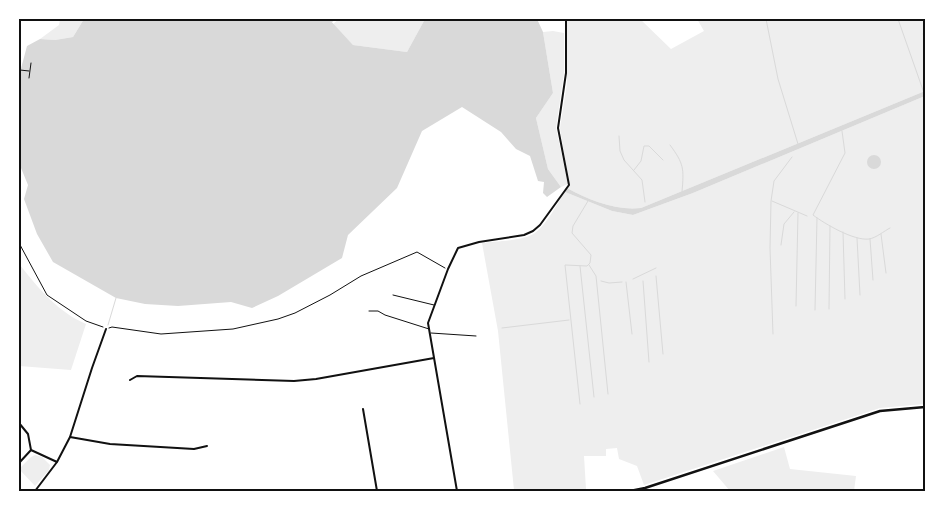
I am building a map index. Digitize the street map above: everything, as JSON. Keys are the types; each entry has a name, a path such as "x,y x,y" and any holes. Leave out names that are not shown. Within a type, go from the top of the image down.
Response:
{"street":[{"path":"457,491 428,323 455,252 463,247 479,242 524,235 532,231 540,225 568,185 558,128 566,73 566,19"},
{"path":"35,491 57,462 70,437 106,329"},
{"path":"130,380 137,376 294,381 316,379 434,358"},
{"path":"612,491 630,491 645,488 880,412 925,407"},
{"path":"363,409 378,487 377,491"},
{"path":"19,423 28,434 31,450"},
{"path":"70,437 110,444 194,449 207,446"},
{"path":"31,450 57,462"},
{"path":"19,463 31,450"}],"lane":[{"path":"393,295 435,306"},
{"path":"369,311 378,311 429,329"},
{"path":"430,333 476,336"}],"path":[{"path":"29,78 31,63"},
{"path":"20,70 30,71"},
{"path":"19,243 47,295 86,321 106,329 112,327 161,334 233,329 278,319 295,313 330,295 361,276 416,252 448,269"}],"shaded area":[{"path":"60,19 84,19 73,37 55,40 40,39 59,25"},
{"path":"84,19 329,19 353,45 407,52 425,19 537,19 543,32 553,93 536,118 548,169 561,187 547,197 543,193 544,182 538,181 530,156 516,149 501,132 462,107 422,131 397,188 348,235 342,258 278,296 252,308 231,302 178,306 145,304 116,298 53,262 37,234 24,199 28,185 21,168 19,76 27,46 40,39 55,40 73,37"},
{"path":"339,19 425,19 407,52 353,45 333,24"},
{"path":"567,19 640,19 671,49 704,31 697,19 925,19 925,91 641,208 612,206 584,197 567,188 569,186 560,128 567,83"},
{"path":"543,32 564,33 564,73 556,128 568,184 561,187 548,169 536,118 553,93"},
{"path":"925,91 925,96 693,193 633,215 612,211 565,192 567,188 603,204 622,208 641,208"},
{"path":"925,96 925,404 880,408 644,485 637,466 619,459 617,448 606,449 606,456 584,456 586,489 514,490 498,331 482,243 517,239 535,233 548,219 565,192 612,211 633,215 693,193"},
{"path":"871,155 877,155 881,162 877,169 871,169 867,165 867,159"},
{"path":"20,265 42,291 58,306 86,324 71,370 19,366"},
{"path":"784,447 790,469 856,476 854,491 730,491 713,471"},
{"path":"35,455 42,457 50,465 49,470 35,486 19,469"}],"waterway":[{"path":"331,22 336,19"},
{"path":"766,19 778,79 798,144"},
{"path":"898,19 924,93"},
{"path":"842,131 845,153 813,215 840,231 863,239 874,237 890,228"},
{"path":"619,136 620,151 624,160 642,180 645,202"},
{"path":"670,145 682,167 682,192"},
{"path":"634,170 641,161 644,146 649,146 663,160"},
{"path":"773,334 770,248 771,201 774,181 792,157"},
{"path":"580,404 565,265 587,266 590,263 591,255 572,233 573,226 588,201"},
{"path":"772,201 807,216"},
{"path":"781,245 784,224 794,212"},
{"path":"796,306 798,213"},
{"path":"815,310 817,218"},
{"path":"829,309 830,226"},
{"path":"843,232 845,299"},
{"path":"881,234 886,273"},
{"path":"857,238 860,295"},
{"path":"870,239 873,280"},
{"path":"589,265 596,276 608,394"},
{"path":"580,266 594,397"},
{"path":"633,279 656,268"},
{"path":"656,276 663,354"},
{"path":"601,281 609,283 622,282"},
{"path":"643,281 649,362"},
{"path":"626,282 632,334"},
{"path":"108,325 116,298"},
{"path":"502,328 569,320"}]}
